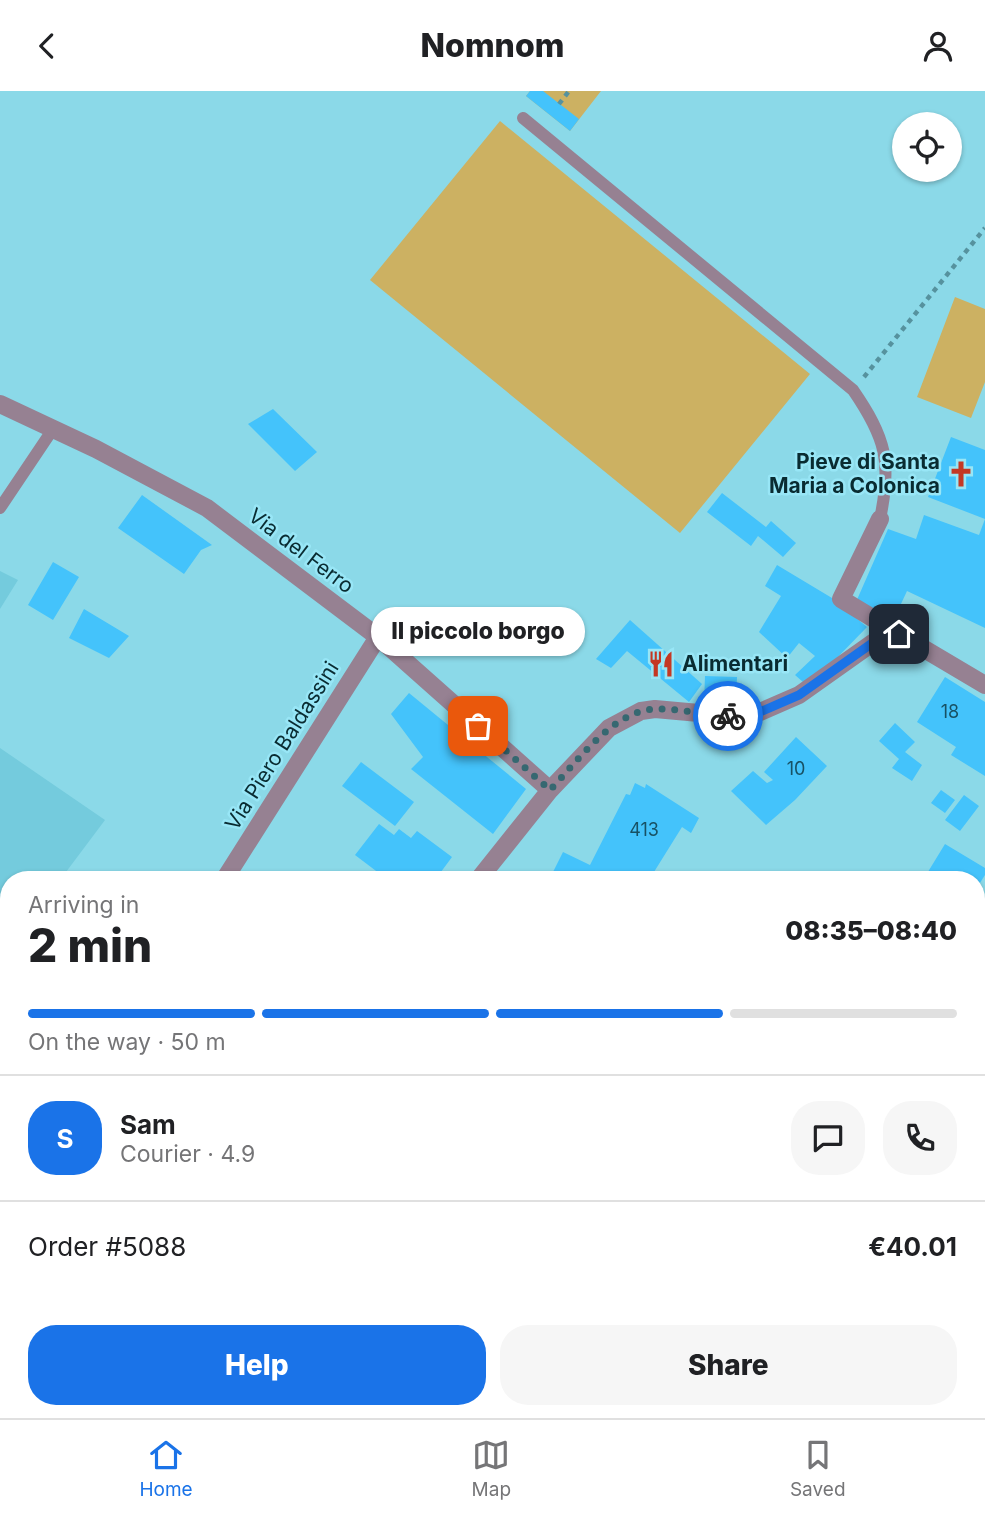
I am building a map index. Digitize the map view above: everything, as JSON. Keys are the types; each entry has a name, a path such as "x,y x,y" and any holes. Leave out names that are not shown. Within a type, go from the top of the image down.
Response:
{"street":[{"name":"Via del Ferro","path":"0,404 208,508 378,636 550,790"},
{"path":"880,519 841,599 985,685"},
{"path":"485,871 550,790 609,728 634,714 655,709 753,715 799,695 878,639 899,634"},
{"name":"Via Piero Baldassini","path":"230,871 378,636"}],"lane":[{"path":"523,118 853,390 874,420 885,452 886,488 880,519"},
{"path":"0,508 53,429"}],"path":[{"path":"559,104 569,91"},
{"path":"853,390 985,228"}],"shaded area":[{"path":"530,91 601,91 570,131 526,96"},
{"path":"500,121 810,374 680,533 370,280"},
{"path":"955,297 985,309 985,382 971,418 917,397"},
{"path":"0,571 18,580 0,609"},
{"path":"0,748 105,820 67,871 0,871"}],"building":[{"path":"530,91 543,91 579,119 570,131 526,96"},
{"path":"273,409 317,452 295,471 248,424"},
{"name":"Pieve di Santa Maria a Colonica","path":"951,437 985,450 985,519 928,497"},
{"path":"722,493 766,527 771,521 796,543 783,557 758,536 751,546 707,512"},
{"path":"142,495 212,545 201,550 184,574 118,528"},
{"path":"924,515 979,535 985,519 985,628 907,591 894,619 856,602 888,529 916,539"},
{"path":"53,562 79,577 53,620 28,605"},
{"path":"777,565 832,598 867,627 831,664 803,682 795,675 815,656 799,643 787,658 759,632 781,596 765,586"},
{"path":"84,609 129,636 109,658 69,638"},
{"name":"Alimentari","path":"630,620 702,684 689,702 627,651 611,668 596,659"},
{"path":"705,676 737,677 736,705 704,703"},
{"path":"945,677 985,702 985,776 951,755 956,747 917,722"},
{"path":"409,693 526,789 493,834 411,769 423,757 391,714"},
{"path":"895,723 915,742 905,752 922,765 912,781 892,768 899,759 879,741"},
{"path":"796,737 827,766 795,800 766,825 731,791 753,771 767,783 773,780 764,772"},
{"path":"361,762 414,802 395,826 342,786"},
{"path":"635,783 645,788 646,784 699,818 691,833 682,827 655,871 554,871 563,852 590,865 626,794 630,795"},
{"path":"941,790 955,800 945,813 931,803"},
{"path":"964,795 979,806 960,831 945,820"},
{"path":"379,824 394,835 399,829 411,838 417,831 452,857 442,871 376,871 355,855"},
{"path":"945,844 985,868 985,871 928,871"}],"way so far":[{"path":"478,726 550,790 609,728 641,711 655,709 728,716"}],"place":[{"name":"Pieve di Santa Maria a Colonica","path":"961,474"},
{"name":"Alimentari","path":"661,664"},
{"name":"Il piccolo borgo","path":"478,726"}],"route":[{"path":"728,716 753,715 799,695 878,639 899,634"}]}
